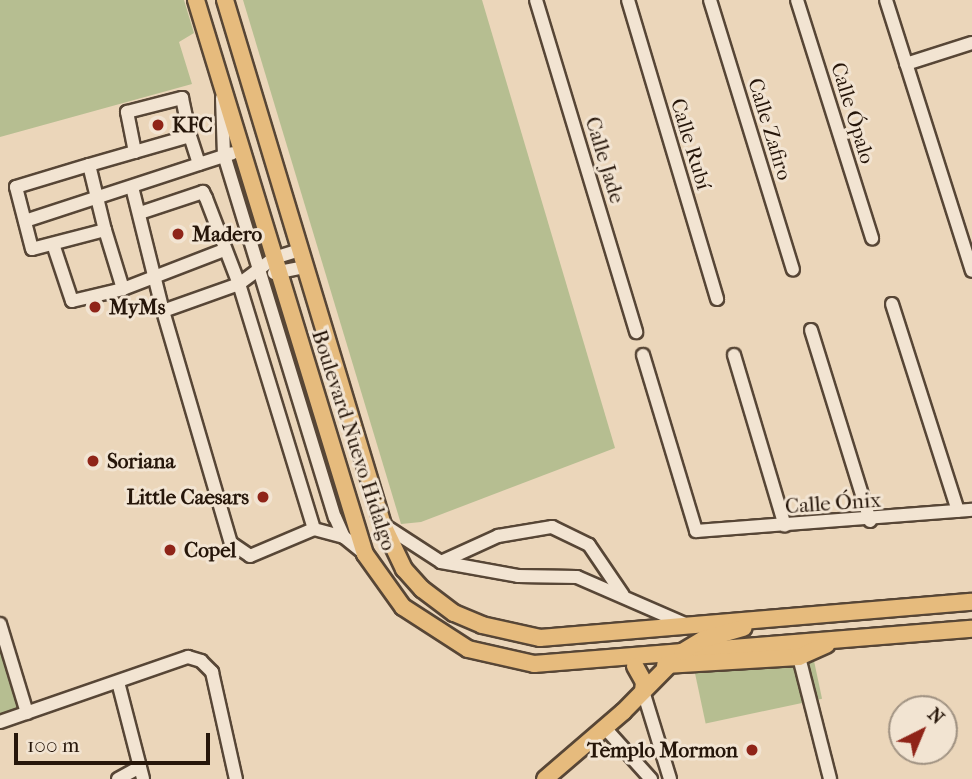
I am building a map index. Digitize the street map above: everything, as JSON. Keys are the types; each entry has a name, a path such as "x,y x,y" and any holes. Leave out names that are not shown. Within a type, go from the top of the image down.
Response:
{"main road":[{"name":"Boulevard Nuevo Hidalgo","path":"196,0 365,554 403,607 438,633 468,649 534,664 972,629"},
{"name":"Boulevard Nuevo Hidalgo","path":"225,0 383,525 404,569 422,589 454,613 508,634 540,638 683,622 969,602"},
{"path":"545,779 605,729 682,652 728,630 809,614"},
{"path":"576,661 600,667 799,657 840,639"},
{"path":"643,691 700,663"},
{"path":"635,666 641,673 643,691"}],"street":[{"name":"Calle Jade","path":"536,0 636,332"},
{"name":"Calle Rubí","path":"628,0 717,299"},
{"name":"Calle Zafiro","path":"710,0 793,269"},
{"name":"Calle Ópalo","path":"797,0 872,238"},
{"path":"886,0 972,271"},
{"path":"906,64 972,43"},
{"path":"221,84 225,155 344,537"},
{"path":"135,152 127,112 182,98 199,164"},
{"path":"105,230 32,250 16,187 190,136"},
{"path":"25,221 98,200 241,150"},
{"path":"89,165 123,289"},
{"path":"132,187 163,311 231,543 250,556 314,529 344,537 365,554"},
{"path":"140,213 203,192 239,284 314,529"},
{"path":"53,244 72,301 123,289 224,250"},
{"path":"163,311 239,284 259,271 276,266 300,250"},
{"path":"276,266 305,267"},
{"path":"892,304 958,511"},
{"path":"811,330 870,520"},
{"name":"Calle Ónix","path":"643,355 696,531 870,520 972,510"},
{"path":"734,355 785,526"},
{"path":"383,525 441,562 518,576 577,577 683,622"},
{"path":"441,562 498,536 552,527 589,545 623,596"},
{"path":"1,631 27,713"},
{"path":"0,722 188,657 201,661 212,672 236,779"},
{"path":"799,657 830,779"},
{"path":"118,682 141,773 118,779"},
{"path":"643,691 670,779"},
{"path":"605,729 649,777 664,760"}],"green space":[{"path":"0,0 184,0 194,33 179,42 192,84 0,137"},
{"path":"243,0 482,0 615,448 421,522 401,524"},
{"path":"0,636 22,709 0,717"},
{"path":"810,642 822,699 706,723 694,667"}],"place":[{"name":"KFC","path":"158,125"},
{"name":"Madero","path":"178,234"},
{"name":"MyMs","path":"95,307"},
{"name":"Soriana","path":"93,461"},
{"name":"Little Caesars","path":"263,497"},
{"name":"Copel","path":"170,550"},
{"name":"Templo Mormon","path":"752,750"}]}
